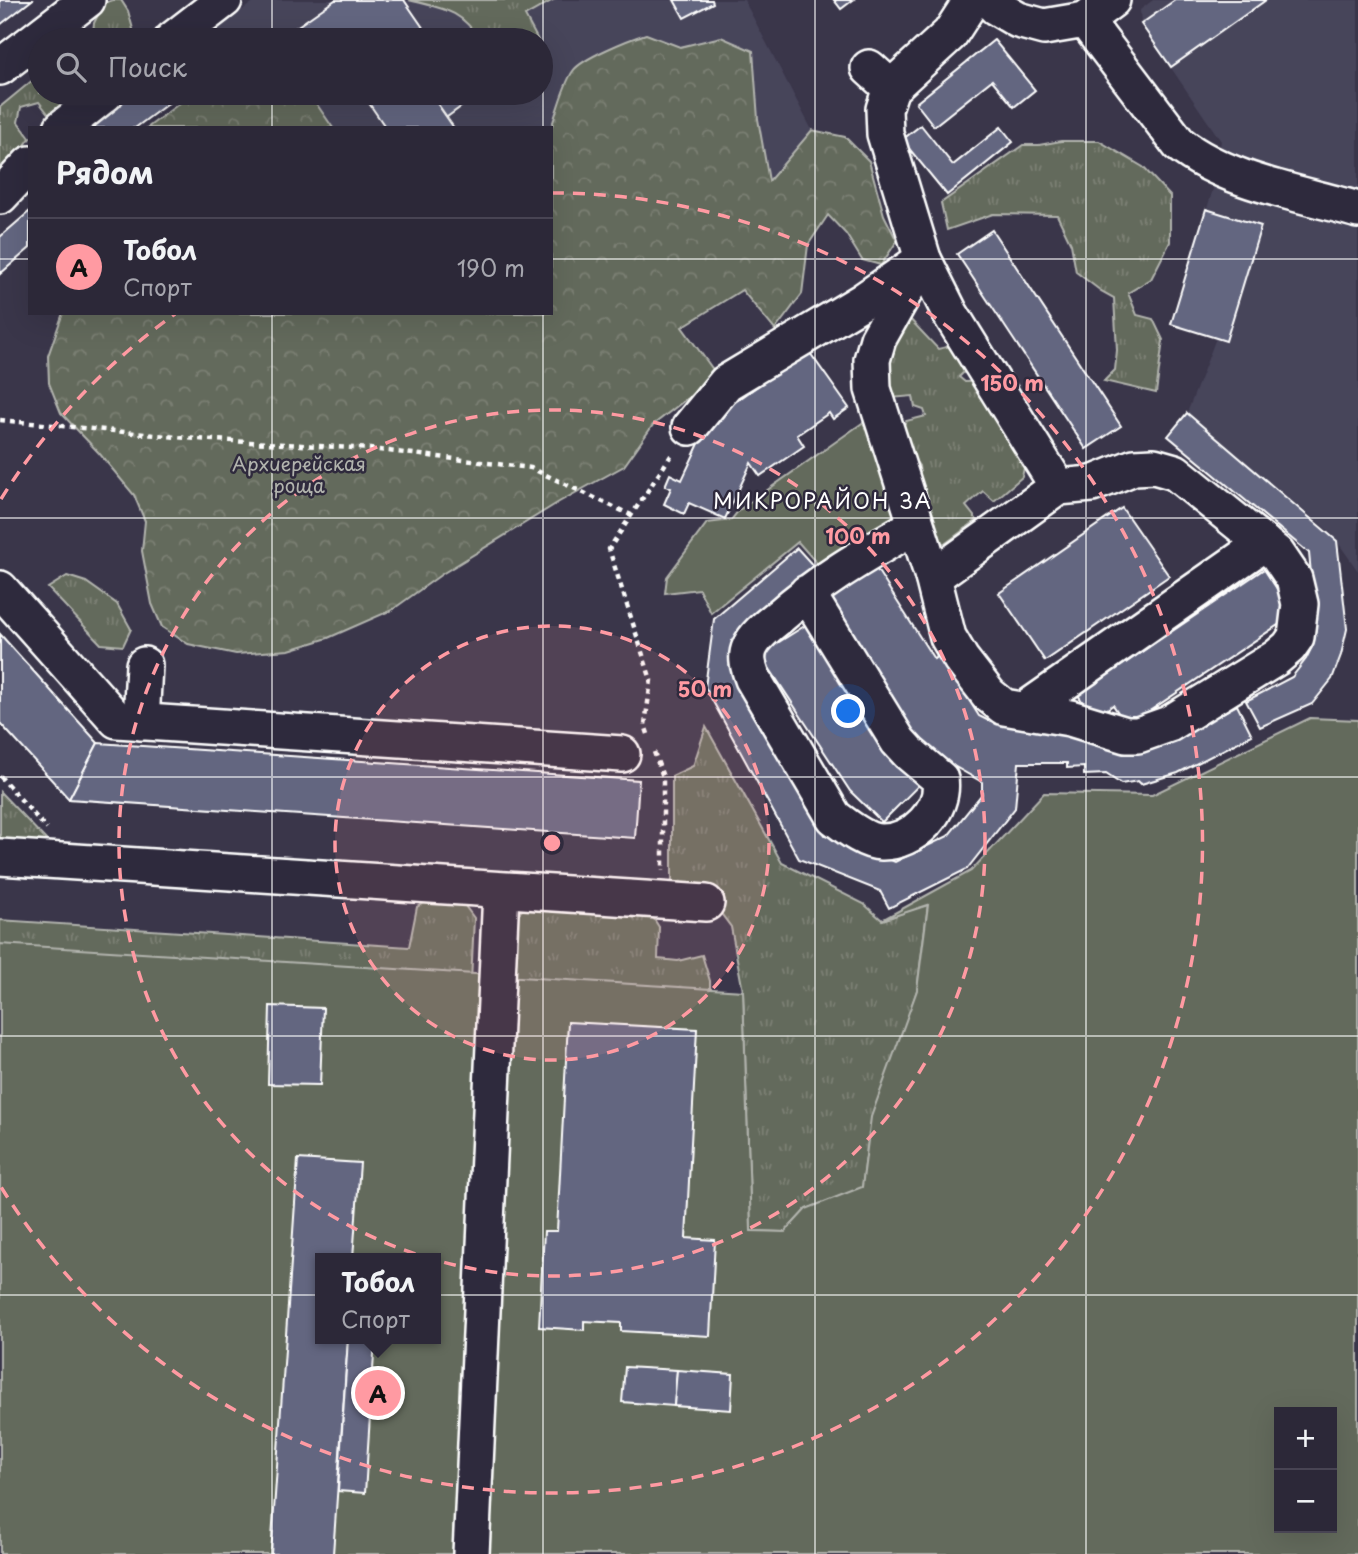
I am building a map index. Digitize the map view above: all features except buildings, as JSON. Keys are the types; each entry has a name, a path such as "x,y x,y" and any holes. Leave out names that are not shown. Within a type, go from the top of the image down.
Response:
{"street":[{"path":"51,28 87,0"},
{"path":"972,0 950,34 880,78 885,135 923,259 950,313 1058,486"},
{"path":"990,0 996,7 1018,20 1044,27 1098,10 1179,144 1196,158 1240,177 1358,210"},
{"path":"0,68 28,46"},
{"path":"65,126 91,105"},
{"path":"0,196 28,166"},
{"path":"690,428 726,383 863,301 923,259"},
{"path":"923,259 878,339 872,360 873,390 933,577 948,637 989,695 1004,707 1070,718 1126,734 1139,735 1169,723 1289,647 1296,637 1300,604 1294,579 1277,554 1175,472 1154,466 1134,467 1092,484 1058,486 933,577"},
{"path":"807,593 898,741 940,779 942,791 937,808 921,826 899,840 879,842 852,831 834,817 753,679 748,663 749,650 757,635 807,593 832,574 916,525"},
{"path":"1025,710 1264,543"},
{"path":"0,589 117,720 622,754"},
{"path":"141,722 144,665"},
{"path":"0,857 706,903"},
{"path":"471,1554 501,891"}],"path":[{"path":"0,420 197,439 371,449 531,468 631,515"},
{"path":"663,883 663,777 645,725 651,680 609,549 690,428"}],"shaded area":[{"path":"256,0 744,0 812,130 769,182 758,119 721,37 680,47 646,34 574,70 552,126 332,126 317,105 553,105 553,28 218,28"},
{"path":"1153,0 1358,0 1358,571 1332,534 1187,413 1216,338 1171,324 1214,186 1221,141 1141,24 1140,10"}],"green space":[{"path":"121,0 128,11 133,28 94,28 104,3"},
{"path":"409,0 553,0 525,16 532,28 471,28 458,16 441,8"},
{"name":"Архиерейская роща","path":"646,34 680,47 721,37 753,51 758,119 769,181 812,130 845,137 869,161 884,215 897,241 881,265 862,260 846,234 828,215 808,245 802,294 775,330 742,290 682,327 717,375 653,425 624,466 559,502 442,574 392,610 328,638 289,650 236,654 188,644 162,627 152,604 142,551 145,521 134,495 61,413 49,383 48,356 62,315 553,315 552,126 573,71 586,60"},
{"path":"28,84 28,105 21,107 18,122 28,135 28,141 0,181 0,107"},
{"path":"41,105 64,105 50,116"},
{"path":"177,105 317,105 332,126 150,126"},
{"path":"1099,141 1143,167 1170,196 1170,242 1151,279 1128,293 1137,315 1153,319 1163,340 1156,393 1104,381 1115,370 1117,350 1114,298 1076,272 1071,244 1057,215 993,214 947,230 941,203 1023,145"},
{"path":"907,316 938,349 955,345 964,356 965,371 959,377 965,382 983,381 1026,459 1022,477 994,501 983,491 966,506 977,520 946,543 935,544 922,492 919,466 902,444 900,432 906,421 926,416 924,410 915,407 913,396 891,398 887,339"},
{"path":"865,421 898,521 820,567 798,542 711,613 699,589 665,593 667,577 707,523 731,520 739,510"},
{"path":"67,576 86,582 117,604 131,629 123,646 101,644 48,588"},
{"path":"1310,718 1358,720 1358,1554 0,1554 0,944 743,991 751,1231 785,1232 806,1209 862,1187 871,1117 917,990 928,905 882,920 971,871 1044,793 1152,795"},
{"path":"706,727 782,863 864,904 882,920 928,904 917,990 868,1140 862,1188 806,1209 785,1232 751,1231 743,991 731,927 699,884 672,882 672,776 693,766"},
{"path":"0,792 50,844 0,841"},
{"path":"435,896 459,898 474,918 471,982 0,1000 0,920 409,947 417,907"},
{"path":"529,904 652,916 659,927 658,959 678,961 702,955 710,981 710,994 505,985 510,921"}],"place":[{"name":"Тобол","path":"378,1393"}],"district":[{"name":"МИКРОРАЙОН 3А","path":"823,502"}]}
